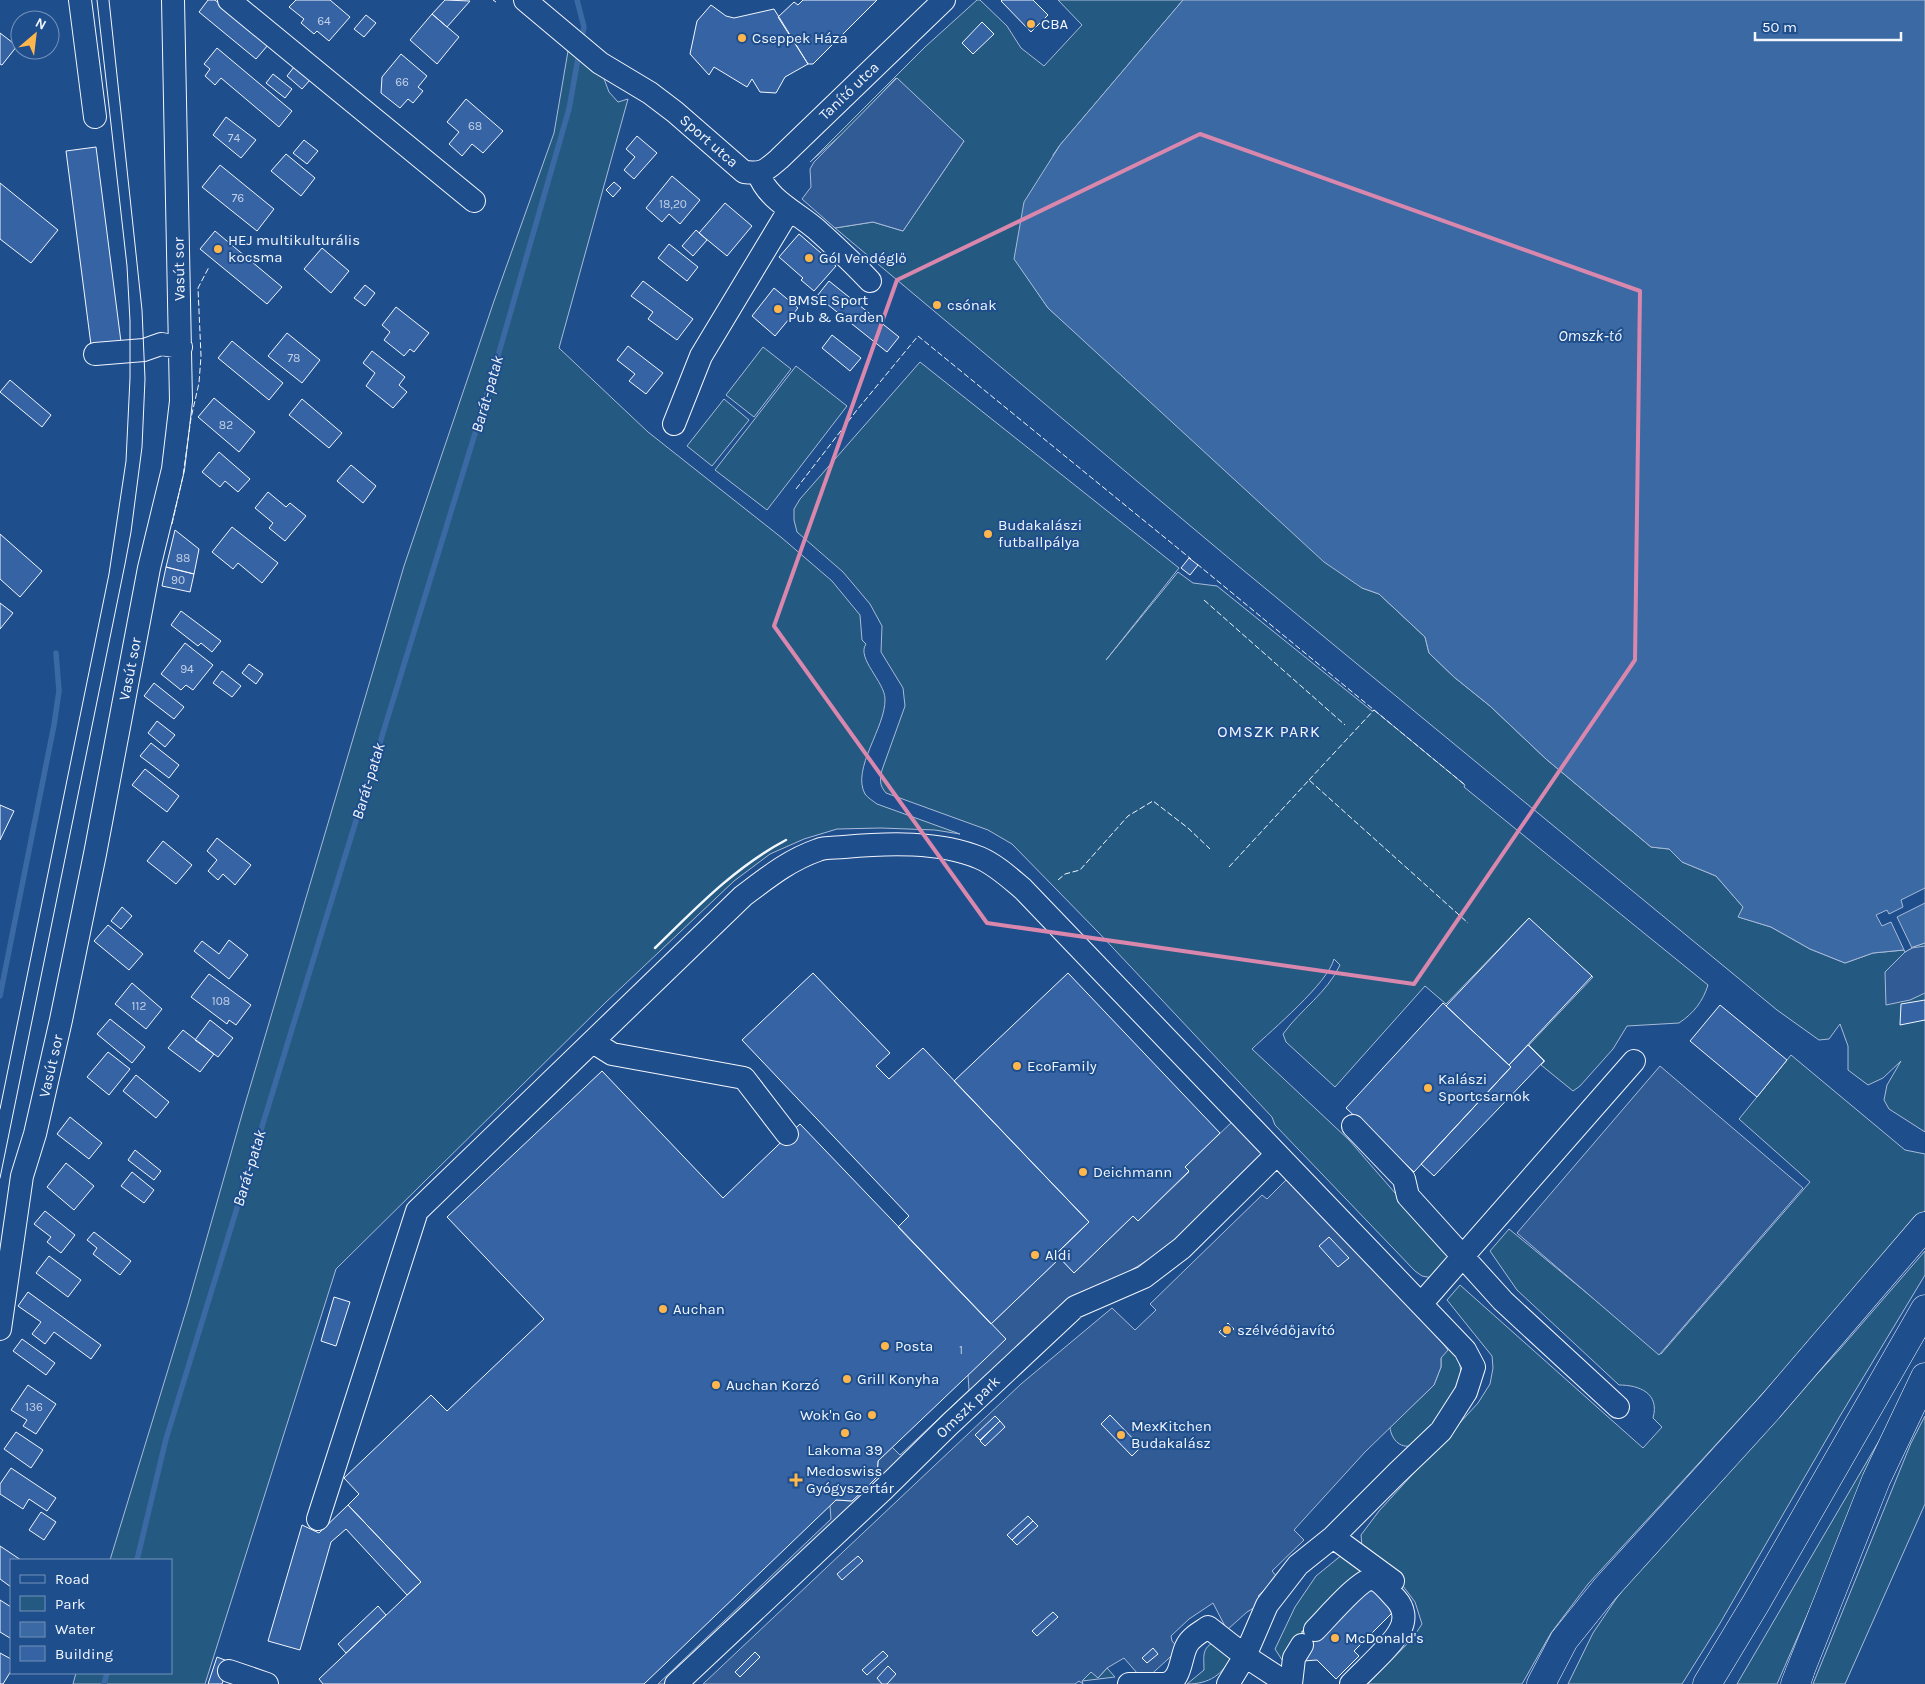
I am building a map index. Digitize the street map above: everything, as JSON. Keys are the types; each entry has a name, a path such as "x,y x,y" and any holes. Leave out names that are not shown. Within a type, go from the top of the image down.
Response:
{"main road":[{"path":"1541,1684 1564,1640 1605,1589 1769,1408 1925,1226"},
{"path":"1707,1684 1925,1309"},
{"path":"1797,1680 1876,1480 1925,1377"}],"street":[{"path":"80,0 95,117"},
{"name":"Vasút sor","path":"0,1329 22,1176 35,1134 61,1020 150,568 172,469 181,401 173,0"},
{"path":"228,0 474,201"},
{"name":"Sport utca","path":"525,0 600,63 650,93 744,172 758,173 763,186 789,210 814,228 870,281"},
{"name":"Tanító utca","path":"758,173 764,172 779,158 939,2"},
{"path":"674,424 701,356 789,210"},
{"path":"95,354 144,350 161,344 181,347"},
{"path":"318,1519 417,1211 743,896 788,863 820,849 878,844 926,846 960,852 980,858 1000,870 1023,889 1465,1350 1474,1367 1466,1392 1442,1431 1396,1473 1333,1537 1298,1565 1267,1605 1245,1656 1228,1684"},
{"path":"593,1042 612,1054 744,1078 787,1134"},
{"path":"1421,1304 1634,1061"},
{"path":"1352,1126 1404,1178 1408,1196 1503,1301 1618,1407"},
{"name":"Omszk park","path":"676,1684 884,1489 1060,1320 1075,1307 1144,1277 1182,1248 1276,1154"},
{"path":"1333,1537 1395,1583 1415,1611 1415,1620 1411,1630 1360,1684"},
{"path":"1129,1684 1166,1684 1173,1680 1179,1671 1187,1644 1196,1635 1208,1628 1245,1656 1290,1684 1294,1658 1309,1637 1361,1584 1370,1579 1382,1584 1402,1608 1403,1621 1397,1636 1351,1684"},
{"path":"1214,1684 1245,1656"},
{"path":"229,1671 267,1684"}],"highlighted area":[{"path":"1200,134 1640,291 1635,660 1414,984 987,923 774,626 897,280"}],"green space":[{"path":"977,0 980,0 1007,26 1021,48 1044,66 1082,25 1058,0 1183,0 1053,155 1060,185 1025,274 1048,308 1362,588 1379,594 1425,637 1429,653 1454,677 1490,706 1546,759 1651,847 1669,849 1682,862 1716,876 1743,907 1739,917 1771,927 1810,949 1845,963 1873,953 1904,950 1925,943 1925,1132 1889,1109 1884,1100 1887,1085 1901,1061 1883,1078 1868,1085 1848,1070 1848,1046 1840,1024 1829,1039 1819,1040 1777,1010 1243,570 835,228 873,222 903,231 964,141 896,78 848,129 810,162 925,47"},
{"path":"568,51 603,76 609,92 618,102 628,99 559,348 648,432 782,538 832,581 860,615 862,640 866,644 865,656 884,692 884,710 862,773 862,784 865,794 877,804 960,834 935,830 837,829 804,839 770,854 734,881 605,1003 336,1269 205,1684 73,1684 76,1674 172,1674 172,1559 110,1559 188,1304 404,566 494,301 554,133"},
{"path":"763,347 791,369 754,417 726,395"},
{"path":"920,362 1179,568 1106,660 1178,572 1193,583 1217,586 1372,711 1374,710 1465,785 1464,787 1708,985 1697,1006 1679,1023 1627,1026 1613,1049 1580,1086 1573,1091 1541,1065 1545,1061 1529,1045 1593,977 1528,919 1446,1004 1425,986 1335,1087 1286,1042 1283,1034 1335,975 1340,965 1334,959 1330,969 1311,993 1252,1049 1349,1140 1449,1255 1433,1278 1422,1276 1415,1271 1275,1125 1272,1117 1098,932 1012,844 988,830 886,793 882,787 882,770 905,706 903,688 881,652 882,626 870,604 843,572 797,532 794,509 800,499"},
{"path":"796,366 847,406 767,510 715,470"},
{"path":"724,399 749,420 712,466 687,446"},
{"path":"1791,1055 1905,1150 1925,1154 1925,1211 1844,1305 1588,1584 1551,1633 1522,1684 1368,1684 1412,1639 1422,1624 1415,1602 1397,1578 1362,1546 1361,1535 1379,1511 1478,1403 1490,1384 1493,1368 1492,1356 1447,1300 1460,1285 1643,1448 1662,1427 1653,1418 1654,1409 1651,1397 1640,1389 1619,1385 1517,1290 1490,1251 1509,1229 1661,1354 1810,1182 1739,1119"},
{"path":"1288,1173 1443,1331 1456,1354 1461,1373 1454,1395 1439,1417 1415,1444 1406,1446 1398,1443 1392,1436 1390,1427 1434,1385 1441,1367 1441,1358"},
{"path":"1925,1251 1925,1275 1840,1416 1719,1625 1682,1684 1568,1684 1593,1633 1646,1560 1840,1349"},
{"path":"1895,1415 1777,1684 1737,1684 1876,1446"},
{"path":"1925,1416 1925,1504 1845,1684 1813,1684 1911,1443"},
{"path":"1343,1554 1373,1570 1343,1590 1297,1638 1284,1663 1275,1649 1295,1607 1316,1576"},
{"path":"1216,1641 1232,1655 1224,1668 1209,1680 1187,1684 1204,1670 1204,1653"},
{"path":"1107,1668 1115,1677 1082,1681 1092,1671 1098,1678"}],"shaded area":[{"path":"897,78 964,141 903,231 873,222 835,228 802,199 811,187 810,169 814,162"},
{"path":"1925,946 1925,993 1910,1000 1886,1005 1885,972 1905,952 1912,948"},
{"path":"1660,1066 1803,1188 1659,1355 1517,1233"},
{"path":"1234,1120 1262,1154 1166,1256 1156,1255 1110,1283 674,1684 658,1684 831,1519 830,1506 836,1500 852,1501 877,1477 878,1461 892,1447 900,1455 969,1390 968,1375 991,1324 1060,1258 1074,1273 1133,1216 1138,1221 1189,1172 1185,1167"},
{"path":"1287,1179 1425,1321 1448,1350 1441,1358 1441,1367 1434,1385 1365,1452 1294,1530 1304,1540 1272,1571 1277,1577 1258,1596 1264,1602 1247,1612 1227,1630 1213,1603 1189,1619 1171,1636 1172,1641 1179,1649 1144,1681 1124,1658 1107,1668 1098,1678 1091,1672 1082,1681 1083,1684 1079,1681 1075,1684 703,1684 1021,1384 1112,1308 1135,1330 1156,1310 1150,1304 1262,1195 1267,1199"}],"water":[{"name":"Omszk-tó","path":"1183,0 1925,0 1925,943 1904,950 1873,953 1845,963 1810,949 1771,927 1738,917 1743,907 1716,876 1682,862 1669,849 1651,847 1546,759 1490,706 1454,677 1429,653 1425,637 1379,594 1362,588 1324,562 1048,308 1014,259 1024,202 1060,145"}],"pier":[{"path":"1925,888 1925,903 1897,917 1912,948 1905,952 1891,922 1882,926 1876,915 1887,910 1889,914 1903,907 1901,900"}],"building":[{"path":"208,0 215,0 268,45 256,59 199,12"},
{"path":"296,0 330,0 350,17 329,41 317,31 314,34 301,23 304,19 289,7"},
{"path":"445,0 470,1 447,27 432,14"},
{"path":"803,0 877,0 813,64 808,64 778,17 794,2 798,5"},
{"name":"CBA","path":"1002,0 1033,0 1048,15 1031,32"},
{"name":"Cseppek Háza","path":"711,5 726,16 734,18 774,9 808,64 785,77 776,93 760,92 752,79 747,87 714,67 709,75 690,54 697,21"},
{"path":"432,14 459,37 437,64 410,40"},
{"path":"366,15 376,23 364,37 354,29"},
{"path":"982,22 994,34 973,54 962,43"},
{"path":"0,33 10,41 10,55 2,65 0,64"},
{"path":"217,48 292,111 279,127 221,78 215,85 205,76 210,69 204,64"},
{"path":"401,54 427,76 418,87 423,91 413,103 408,99 400,108 381,93 382,77"},
{"path":"294,67 310,80 302,89 287,76"},
{"path":"273,74 292,89 285,98 266,83"},
{"path":"466,99 503,131 483,153 472,144 462,156 449,144 459,132 447,122"},
{"path":"226,117 256,140 241,158 213,135"},
{"path":"637,136 657,153 634,179 624,170 635,157 626,149"},
{"path":"304,140 318,151 307,164 293,153"},
{"path":"96,147 121,342 91,345 66,151"},
{"path":"286,154 315,178 301,196 271,171"},
{"path":"220,165 274,209 257,231 202,187"},
{"path":"672,176 700,200 680,224 669,214 662,222 646,208"},
{"path":"614,182 621,188 613,197 606,190"},
{"path":"0,183 58,230 31,263 0,239"},
{"path":"725,203 752,226 727,256 699,233"},
{"path":"696,230 707,240 693,256 682,246"},
{"path":"215,231 282,287 267,304 200,249"},
{"path":"799,234 836,266 814,291 801,280 803,278 779,257"},
{"path":"669,244 698,267 687,281 658,258"},
{"path":"322,248 349,271 331,293 304,269"},
{"path":"643,281 693,319 677,340 648,319 653,312 631,296"},
{"path":"829,281 899,337 887,352 817,296"},
{"path":"365,285 375,293 365,306 354,298"},
{"path":"774,288 798,308 775,336 752,316"},
{"path":"396,307 429,333 414,352 410,349 404,356 384,340 390,332 382,325"},
{"path":"287,333 320,360 302,383 268,356"},
{"path":"832,335 861,358 850,371 822,348"},
{"path":"232,341 283,383 269,400 218,358"},
{"path":"628,346 663,373 646,394 629,381 635,374 617,360"},
{"path":"372,351 405,377 399,385 407,392 393,408 366,386 375,373 363,363"},
{"path":"10,380 51,415 42,427 0,392"},
{"path":"214,398 255,432 239,452 198,417"},
{"path":"302,399 342,433 329,448 289,415"},
{"path":"219,452 250,479 238,492 225,481 220,487 202,472"},
{"path":"351,465 376,486 363,503 337,481"},
{"path":"268,492 286,507 290,503 306,516 285,541 269,528 273,523 255,508"},
{"path":"232,527 278,563 262,583 238,563 233,569 212,552"},
{"path":"175,530 199,549 194,574 166,567"},
{"path":"0,534 42,571 20,597 0,579"},
{"path":"1189,558 1198,565 1190,575 1181,568"},
{"path":"166,567 194,574 190,592 162,586"},
{"path":"0,603 13,613 0,629"},
{"path":"181,611 221,641 212,652 201,643 198,646 171,625"},
{"path":"185,643 213,665 193,690 186,685 181,690 161,674"},
{"path":"249,664 263,674 256,684 242,673"},
{"path":"222,671 241,686 232,697 213,683"},
{"path":"154,683 184,707 174,719 144,696"},
{"path":"157,721 175,735 165,747 148,733"},
{"path":"151,743 179,765 169,778 140,756"},
{"path":"145,769 179,796 167,812 132,785"},
{"path":"0,805 14,811 0,840"},
{"path":"217,838 251,865 235,885 223,874 218,880 208,871 217,860 207,851"},
{"path":"163,841 192,865 176,884 147,861"},
{"path":"122,907 132,916 121,929 111,921"},
{"path":"1529,918 1592,976 1509,1065 1446,1006"},
{"path":"108,925 143,954 129,970 94,941"},
{"path":"229,940 248,955 229,979 194,951 202,941 219,954"},
{"path":"813,973 890,1053 876,1066 889,1079 923,1048 1089,1222 1056,1254 1060,1258 991,1324 898,1227 909,1216 742,1040"},
{"path":"1068,973 1220,1133 1185,1167 1189,1171 1138,1221 1133,1216 1074,1273 1056,1254 1089,1222 954,1081"},
{"path":"209,974 251,1005 236,1025 229,1020 227,1024 191,997"},
{"path":"132,983 162,1009 146,1029 115,1004"},
{"path":"1925,1000 1925,1020 1900,1025 1901,1004"},
{"name":"Kalászi Sportcsarnok","path":"1443,1003 1511,1067 1414,1172 1346,1108"},
{"path":"1720,1005 1787,1060 1757,1097 1690,1041"},
{"path":"110,1019 145,1047 132,1063 97,1034"},
{"path":"210,1020 233,1038 218,1057 195,1040"},
{"path":"183,1030 214,1054 200,1072 168,1048"},
{"path":"1528,1045 1544,1061 1434,1176 1421,1164 1511,1067 1509,1065"},
{"path":"108,1052 130,1069 109,1095 87,1077"},
{"name":"Auchan Korzó","path":"602,1071 723,1198 800,1124 1006,1339 878,1461 877,1477 866,1488 852,1501 836,1500 644,1684 323,1684 319,1679 421,1582 348,1505 359,1494 344,1478 431,1395 447,1411 544,1319 447,1217"},
{"path":"136,1075 169,1102 156,1118 123,1091"},
{"path":"70,1117 102,1143 89,1159 57,1134"},
{"path":"135,1150 161,1171 154,1180 128,1160"},
{"path":"66,1163 94,1186 74,1210 47,1187"},
{"path":"132,1172 154,1190 144,1203 121,1186"},
{"path":"45,1211 75,1235 61,1253 47,1242 51,1237 34,1224"},
{"path":"94,1232 131,1261 120,1275 93,1254 97,1248 87,1240"},
{"path":"1329,1237 1349,1258 1338,1267 1319,1246"},
{"path":"49,1256 81,1280 68,1297 36,1273"},
{"path":"28,1292 101,1345 91,1359 54,1332 45,1344 32,1334 41,1322 18,1306"},
{"path":"334,1297 350,1302 336,1346 321,1341"},
{"name":"szélvédőjavító","path":"1228,1323 1234,1329 1225,1337 1219,1332"},
{"path":"22,1339 55,1363 46,1375 13,1351"},
{"path":"28,1385 56,1404 36,1434 23,1426 27,1420 11,1410"},
{"name":"MexKitchen Budakalász","path":"1110,1415 1141,1447 1132,1456 1101,1424"},
{"path":"995,1416 1000,1421 980,1440 975,1435"},
{"path":"1000,1421 1005,1427 985,1446 980,1441"},
{"path":"16,1432 43,1450 31,1468 4,1449"},
{"path":"11,1468 56,1498 47,1511 29,1499 23,1509 0,1494 0,1484"},
{"path":"348,1505 421,1582 407,1595 346,1529 331,1542 300,1650 268,1641 302,1525 319,1533"},
{"path":"41,1512 56,1522 44,1540 29,1530"},
{"path":"1028,1516 1033,1521 1012,1540 1007,1535"},
{"path":"1033,1521 1038,1526 1017,1545 1012,1540"},
{"path":"0,1546 20,1559 10,1559 10,1586 0,1579"},
{"path":"858,1556 863,1561 842,1580 837,1574"},
{"name":"McDonald's","path":"1370,1588 1394,1611 1354,1651 1359,1656 1336,1679 1317,1660 1303,1661 1302,1631 1315,1630"},
{"path":"0,1600 10,1606 10,1638 0,1632"},
{"path":"378,1606 386,1615 346,1653 338,1644"},
{"path":"1053,1612 1058,1617 1037,1636 1032,1631"},
{"path":"1153,1648 1158,1654 1147,1663 1142,1658"},
{"path":"883,1651 888,1656 867,1675 862,1670"},
{"path":"755,1652 760,1657 740,1677 735,1672"},
{"path":"0,1653 10,1658 10,1673 3,1684 0,1684"},
{"path":"217,1657 230,1662 222,1684 208,1684"},
{"path":"888,1666 896,1674 887,1684 882,1684 877,1678"}],"waterway":[{"name":"Barát-patak","path":"577,0 584,27 581,42"},
{"name":"Barát-patak","path":"137,1559 166,1439 485,401 569,109 579,53"},
{"path":"0,996 54,725 59,691 56,653"},
{"name":"Barát-patak","path":"104,1684 107,1674"}],"tram line":[{"path":"0,1109 109,574 126,461 130,378 130,321 127,266 97,0"},
{"path":"0,1178 125,564 142,447 145,379 142,310 109,0"}],"fence":[{"path":"172,524 183,476 191,418 199,383 201,356 198,288 209,267"},
{"path":"796,489 857,410 918,336 1191,559"},
{"path":"1197,564 1465,785"},
{"path":"1204,600 1345,725"},
{"path":"1309,780 1374,710"},
{"path":"1229,867 1309,780 1468,923"},
{"path":"1058,880 1065,874 1080,870 1128,816 1153,801 1188,828 1210,849"}],"wall":[{"path":"655,948 733,875 786,840"}],"place":[{"name":"CBA","path":"1031,24"},
{"name":"Cseppek Háza","path":"742,38"},
{"name":"HEJ multikulturális kocsma","path":"218,249"},
{"name":"Gól Vendéglő","path":"809,258"},
{"name":"csónak","path":"937,305"},
{"name":"BMSE Sport Pub & Garden","path":"778,309"},
{"name":"Budakalászi futballpálya","path":"988,534"},
{"name":"EcoFamily","path":"1017,1066"},
{"name":"Kalászi Sportcsarnok","path":"1428,1088"},
{"name":"Deichmann","path":"1083,1172"},
{"name":"Aldi","path":"1035,1255"},
{"name":"Auchan","path":"663,1309"},
{"name":"szélvédőjavító","path":"1227,1330"},
{"name":"Posta","path":"885,1346"},
{"name":"Grill Konyha","path":"847,1379"},
{"name":"Auchan Korzó","path":"716,1385"},
{"name":"Wok'n Go","path":"872,1415"},
{"name":"Lakoma 39","path":"845,1433"},
{"name":"MexKitchen Budakalász","path":"1121,1435"},
{"name":"Medoswiss Gyógyszertár","path":"796,1480"},
{"name":"McDonald's","path":"1335,1638"}],"district":[{"name":"OMSZK PARK","path":"1269,731"}]}
